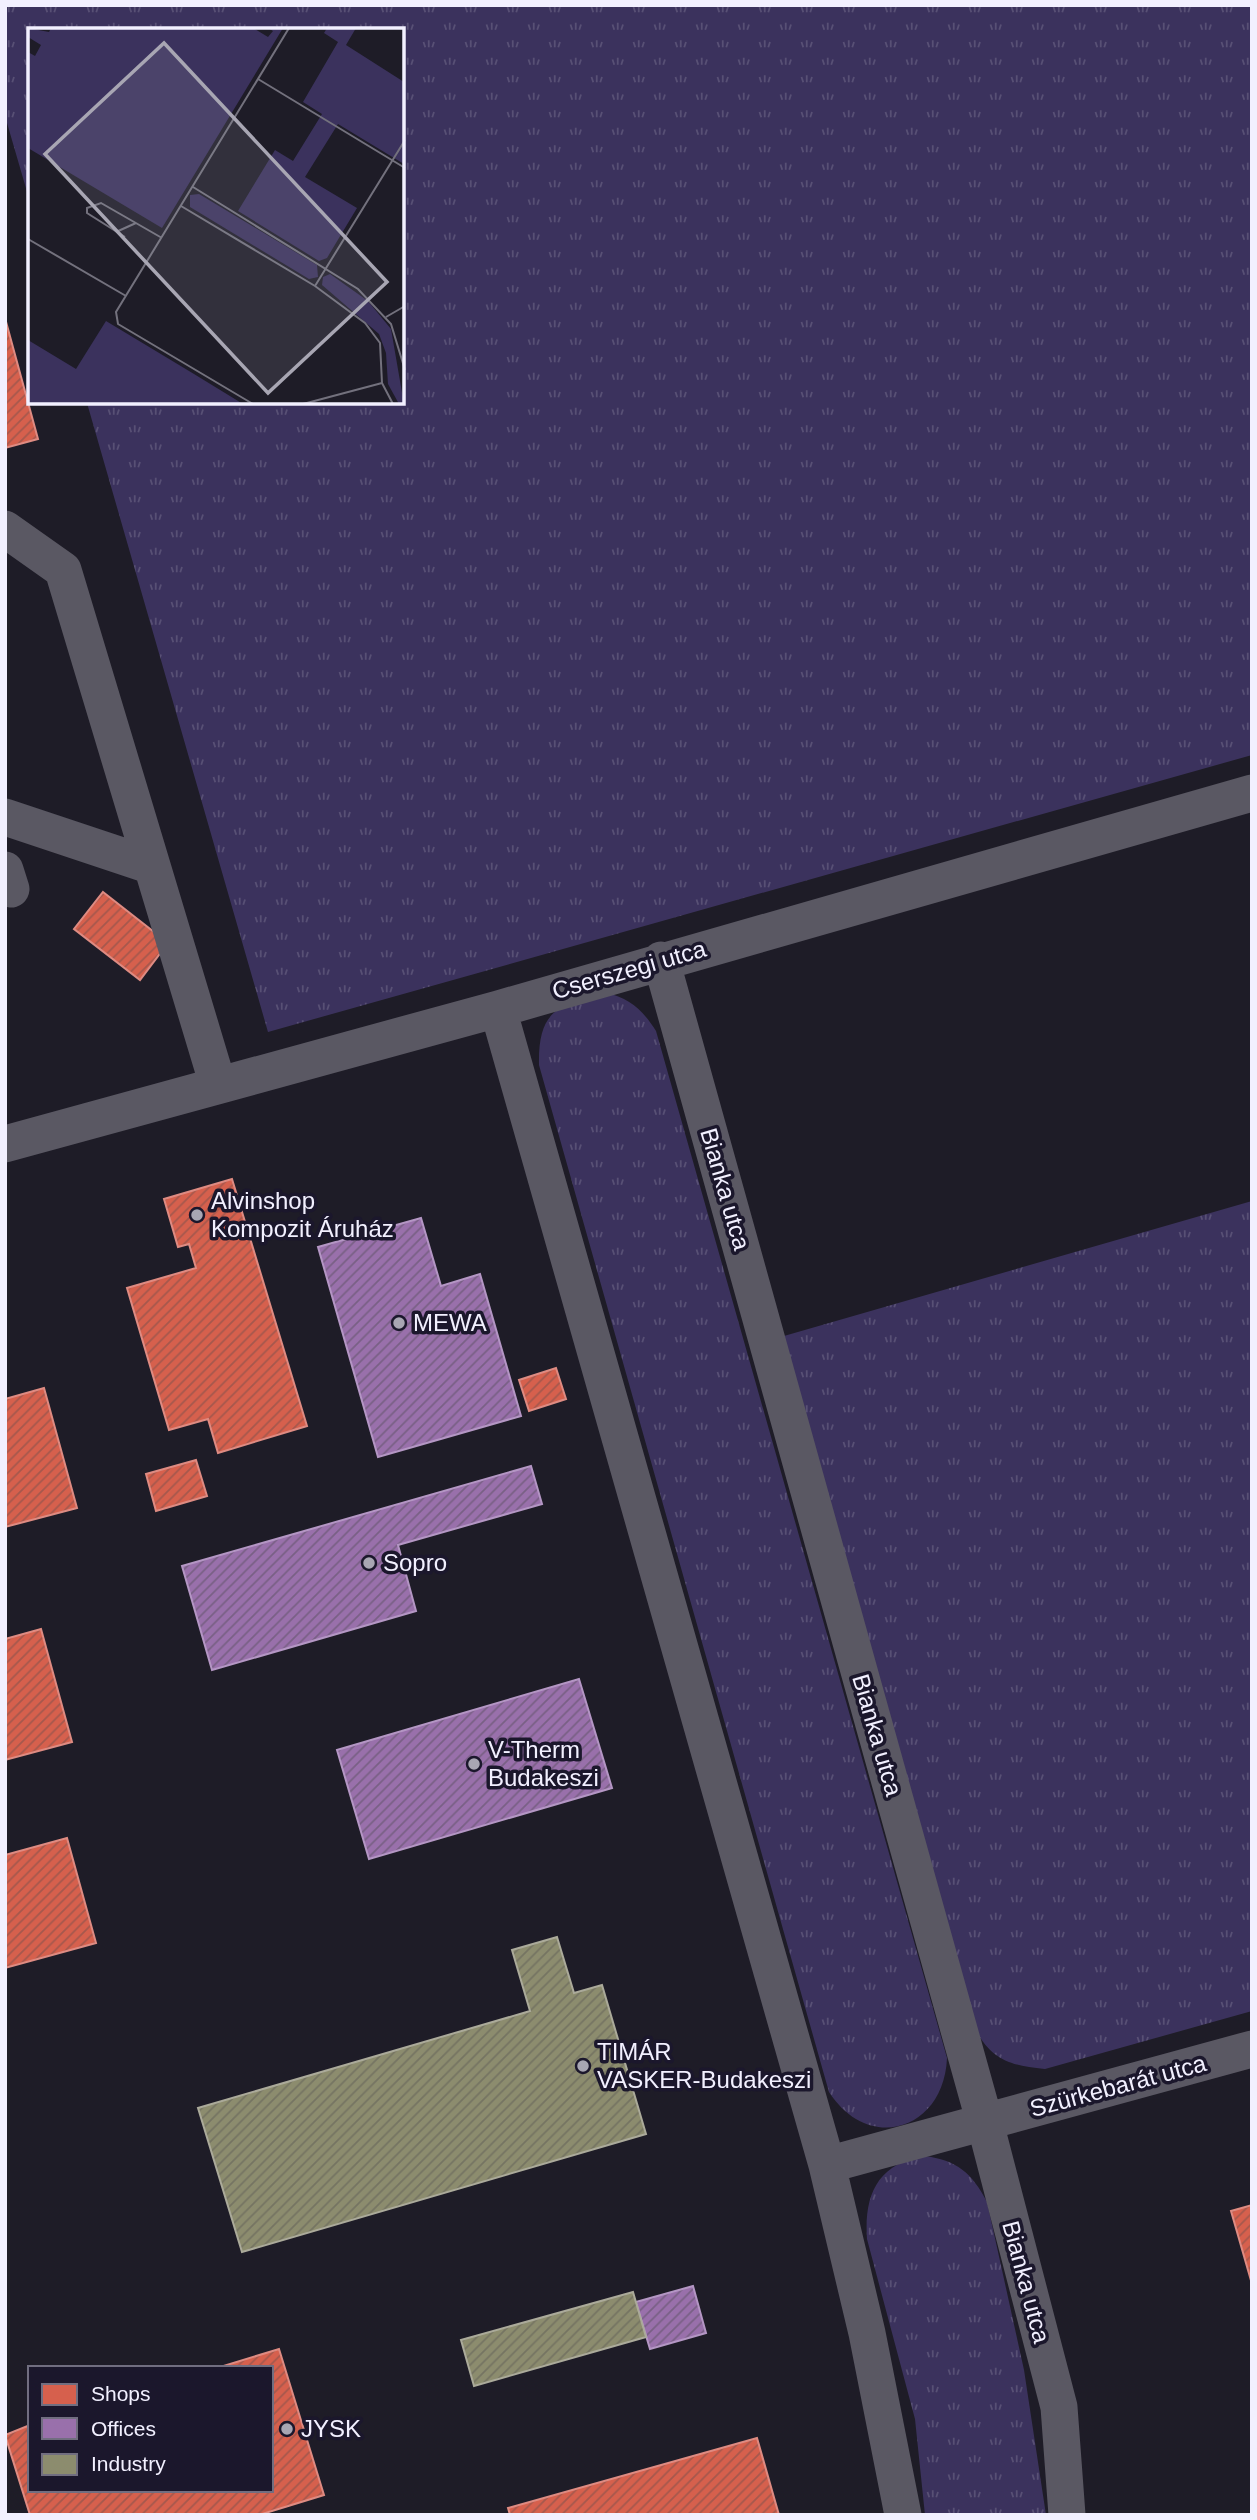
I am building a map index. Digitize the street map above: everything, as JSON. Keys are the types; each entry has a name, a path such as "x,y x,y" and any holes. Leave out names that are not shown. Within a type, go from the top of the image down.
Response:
{"street":[{"path":"5,529 62,570 218,1085"},
{"name":"Cserszegi utca","path":"5,1144 498,1009 661,960 1252,793"},
{"path":"5,817 152,866"},
{"name":"Bianka utca","path":"661,960 985,2123 1059,2407 1067,2515"},
{"path":"498,1009 827,2165 867,2333 903,2515"},
{"name":"Szürkebarát utca","path":"827,2165 1252,2049"}],"green space":[{"path":"5,5 1252,5 1252,755 268,1032 87,404 404,404 404,28 28,28 28,195 5,116"},
{"path":"605,992 635,1006 656,1031 947,2058 943,2083 933,2102 919,2117 902,2125 883,2127 864,2123 845,2111 829,2092 539,1065 542,1032 554,1013 575,1001"},
{"path":"1252,1201 1252,2011 1045,2069 1019,2065 1000,2057 984,2044 970,2021 784,1336"},
{"path":"924,2156 946,2161 962,2170 975,2183 987,2202 1024,2370 1046,2515 925,2515 915,2419 867,2239 868,2208 877,2184 895,2166"}],"building: Shops":[{"path":"5,318 38,439 5,448"},
{"path":"103,892 168,943 140,980 74,929"},
{"path":"232,1179 307,1426 218,1453 208,1419 169,1430 127,1288 196,1268 189,1244 178,1247 164,1199"},
{"path":"556,1368 566,1399 529,1411 519,1380"},
{"path":"44,1388 77,1508 5,1527 5,1399"},
{"path":"196,1460 207,1496 156,1511 146,1474"},
{"path":"41,1629 72,1742 5,1760 5,1639"},
{"path":"67,1838 96,1943 5,1968 5,1855"},
{"path":"1252,2205 1252,2284 1231,2211"},
{"name":"JYSK","path":"279,2349 324,2495 259,2515 30,2515 5,2435 28,2426 28,2492 273,2492 273,2366 224,2366"},
{"path":"757,2438 779,2515 510,2515 508,2508"}],"building: Offices":[{"path":"421,1218 441,1286 480,1274 521,1416 378,1457 318,1247"},
{"path":"531,1466 542,1504 398,1545 416,1611 212,1670 182,1566"},
{"path":"579,1679 612,1788 369,1859 337,1750"},
{"path":"693,2286 706,2333 650,2349 636,2302"}],"building: Industry":[{"path":"557,1937 574,1993 602,1985 646,2134 242,2252 198,2108 530,2011 512,1950"},
{"path":"633,2292 646,2337 474,2386 461,2340"}],"place":[{"name":"Alvinshop Kompozit Áruház","path":"197,1215"},
{"name":"MEWA","path":"399,1323"},
{"name":"Sopro","path":"369,1563"},
{"name":"V-Therm Budakeszi","path":"474,1764"},
{"name":"TIMÁR VASKER-Budakeszi","path":"583,2066"},
{"name":"JYSK","path":"287,2429"}]}
